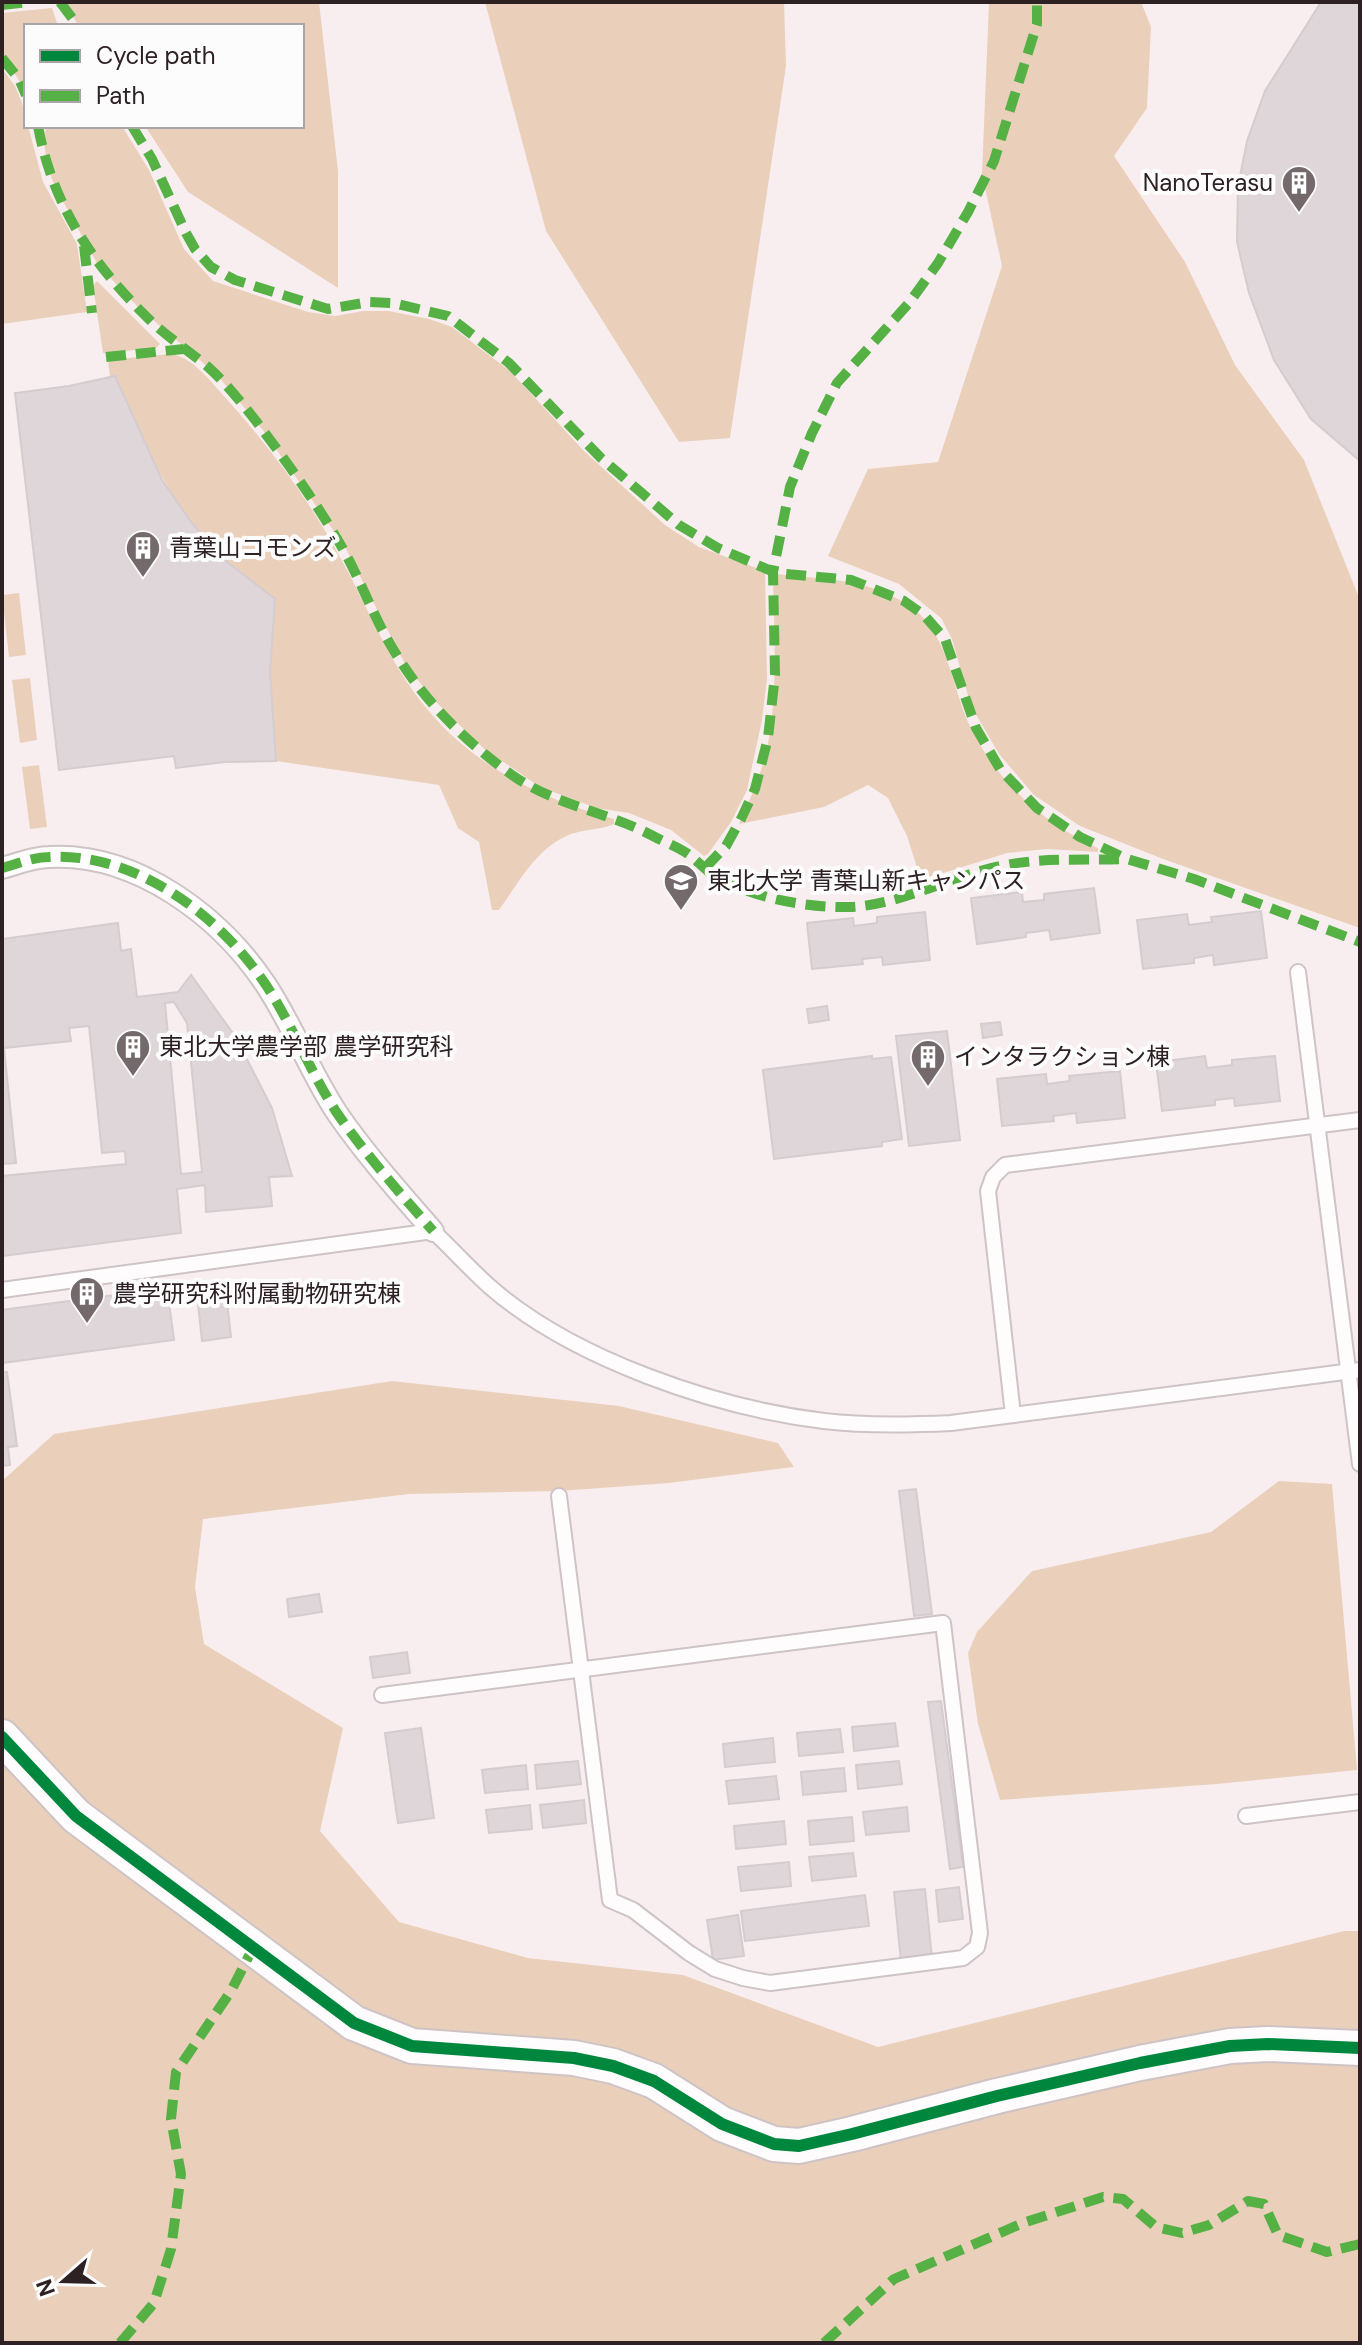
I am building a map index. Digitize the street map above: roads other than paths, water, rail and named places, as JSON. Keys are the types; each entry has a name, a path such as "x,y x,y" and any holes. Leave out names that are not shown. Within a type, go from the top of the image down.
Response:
{"street":[{"path":"2,868 49,857 96,861 127,870 160,886 199,913 236,948 265,983 336,1111 377,1166 433,1231"},
{"path":"2,1737 76,1816 354,2023 412,2046 574,2058 613,2066 654,2081 722,2124 774,2144 799,2146 1140,2063 1230,2046 1268,2044 1360,2048"}],"lane":[{"path":"1298,972 1317,1126 1354,1370 1360,1464"},
{"path":"1013,1415 988,1191 993,1177 1005,1165 1360,1120"},
{"path":"2,1290 433,1231 490,1288 533,1318 587,1349 666,1383 744,1407 824,1421 914,1424 1013,1415 1354,1370"},
{"path":"382,1695 580,1668 943,1623 980,1933 977,1947 963,1958 770,1983 715,1969 633,1910 610,1900 580,1668 559,1496"},
{"path":"1246,1816 1360,1802"}],"place":[{"name":"NanoTerasu","path":"1299,214"},
{"name":"青葉山コモンズ","path":"143,579"},
{"name":"東北大学 青葉山新キャンパス","path":"681,912"},
{"name":"東北大学農学部 農学研究科","path":"133,1078"},
{"name":"インタラクション棟","path":"928,1088"},
{"name":"農学研究科附属動物研究棟","path":"87,1325"}]}
